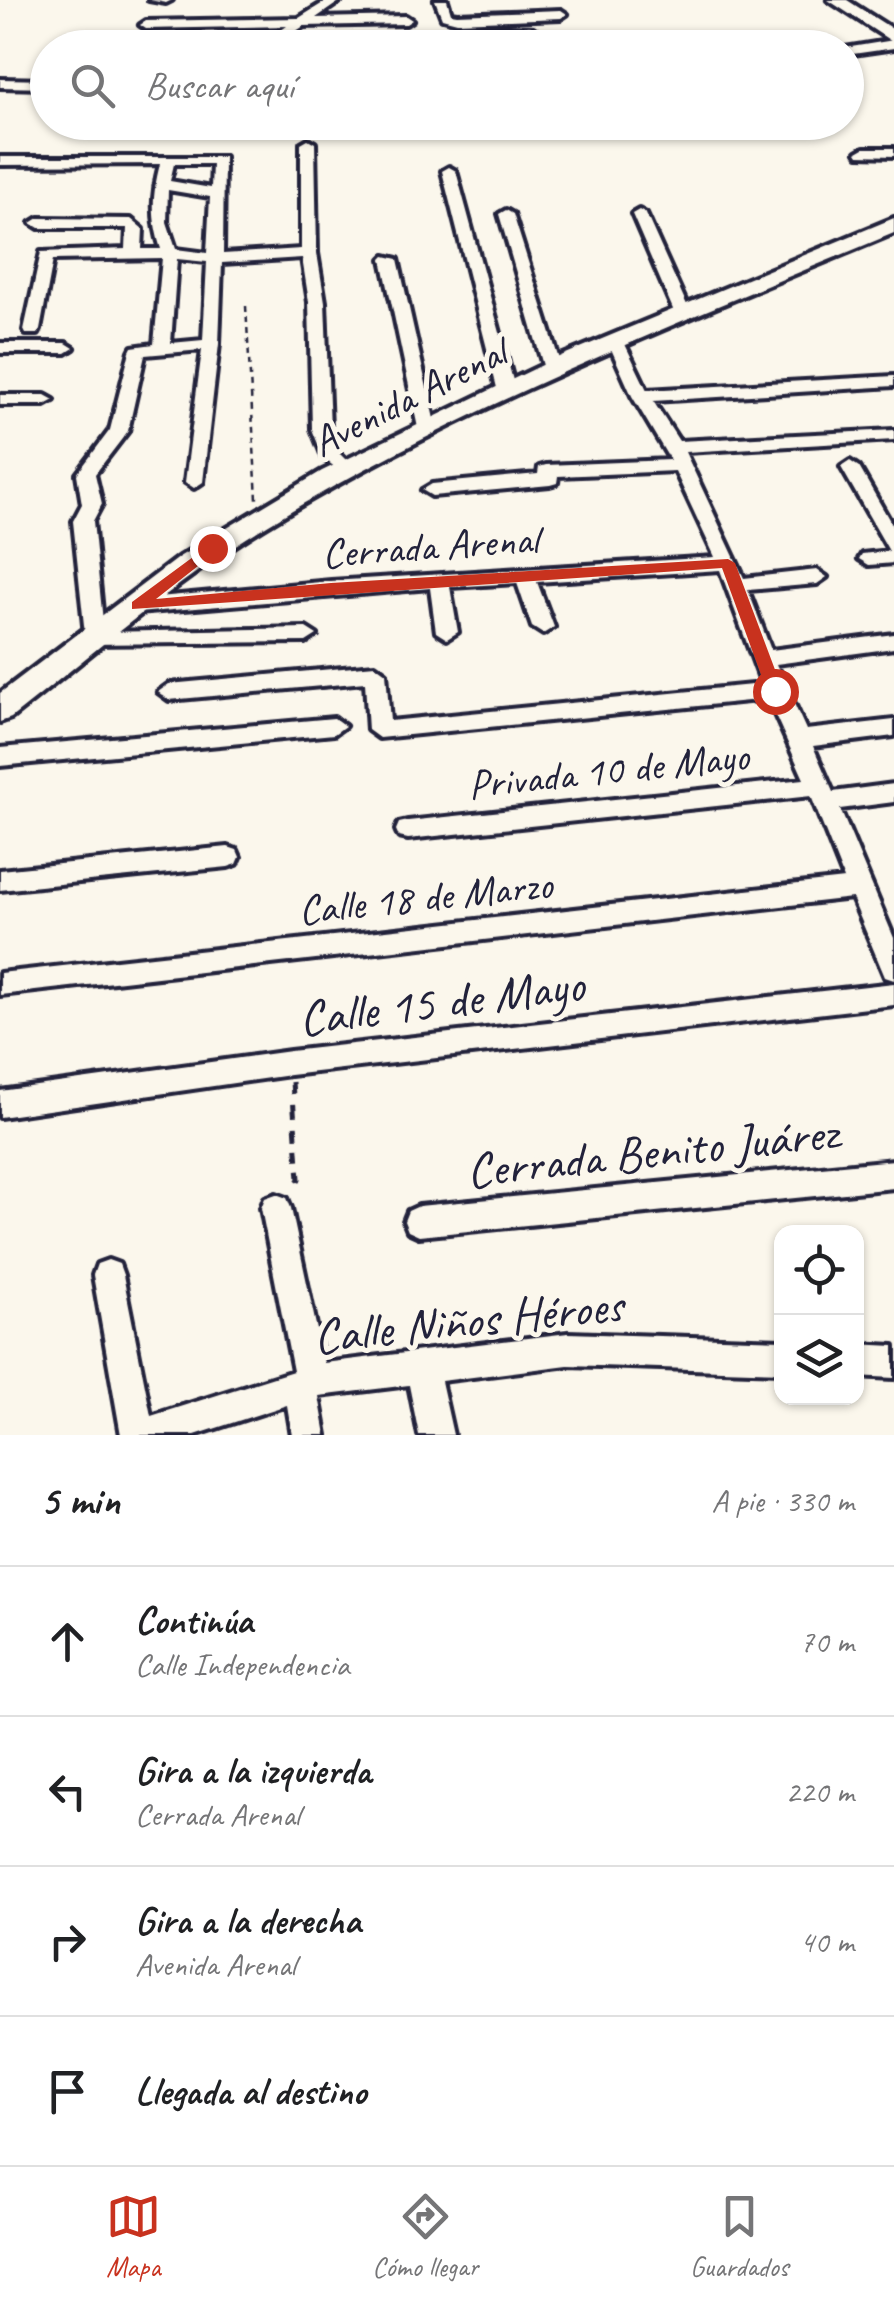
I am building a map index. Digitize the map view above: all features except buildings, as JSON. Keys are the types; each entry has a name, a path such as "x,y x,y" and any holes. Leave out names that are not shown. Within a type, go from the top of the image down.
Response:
{"main road":[{"path":"836,0 894,41"},
{"name":"Avenida Arenal","path":"0,710 212,548 258,518 506,388 894,225"}],"street":[{"path":"155,0 166,0"},
{"path":"287,30 336,0"},
{"path":"441,0 446,15 457,18 561,14 552,0"},
{"path":"146,25 406,20"},
{"path":"864,47 894,41"},
{"path":"0,83 30,84"},
{"path":"308,143 309,254 317,302 321,429 331,455 348,470"},
{"path":"864,152 894,152"},
{"path":"162,346 170,253 160,222 168,160"},
{"path":"0,161 219,160 211,344 194,482"},
{"path":"449,172 506,388"},
{"path":"162,186 218,193"},
{"path":"506,214 553,369"},
{"path":"639,214 682,314"},
{"path":"39,223 131,224 135,229 134,254"},
{"path":"32,330 46,256 170,253 216,259 309,254"},
{"path":"390,259 427,428"},
{"path":"616,342 728,563 775,691 799,738 859,887 885,920 894,968"},
{"path":"211,344 138,351 119,431 86,474 92,504 83,521 94,639 306,635"},
{"path":"0,348 66,348"},
{"path":"641,396 894,380"},
{"path":"0,400 45,400"},
{"path":"432,490 550,479 546,471 894,435"},
{"path":"850,467 894,546"},
{"path":"870,559 894,557"},
{"name":"Cerrada Arenal","path":"138,606 728,563"},
{"path":"524,576 543,626"},
{"path":"736,585 817,577"},
{"path":"439,582 447,632"},
{"path":"764,658 894,641"},
{"path":"169,692 376,674 378,730 775,691"},
{"path":"0,757 334,726"},
{"path":"799,738 894,728"},
{"name":"Privada 10 de Mayo","path":"408,830 819,794 894,794"},
{"path":"0,880 228,857"},
{"name":"Calle 18 de Marzo","path":"0,984 859,887"},
{"name":"Calle 15 de Mayo","path":"0,1104 290,1062 894,994"},
{"name":"Cerrada Benito Juárez","path":"419,1221 894,1174"},
{"path":"276,1208 306,1382 309,1435"},
{"path":"108,1275 156,1433"},
{"name":"Calle Niños Héroes","path":"156,1433 306,1382 568,1349 774,1356"},
{"path":"864,1360 894,1362"},
{"path":"422,1369 436,1435"}],"path":[{"path":"246,306 258,518"},
{"path":"276,1208 300,1179 290,1062"}],"route":[{"path":"212,548 138,606 331,588 728,563 775,691"}]}
